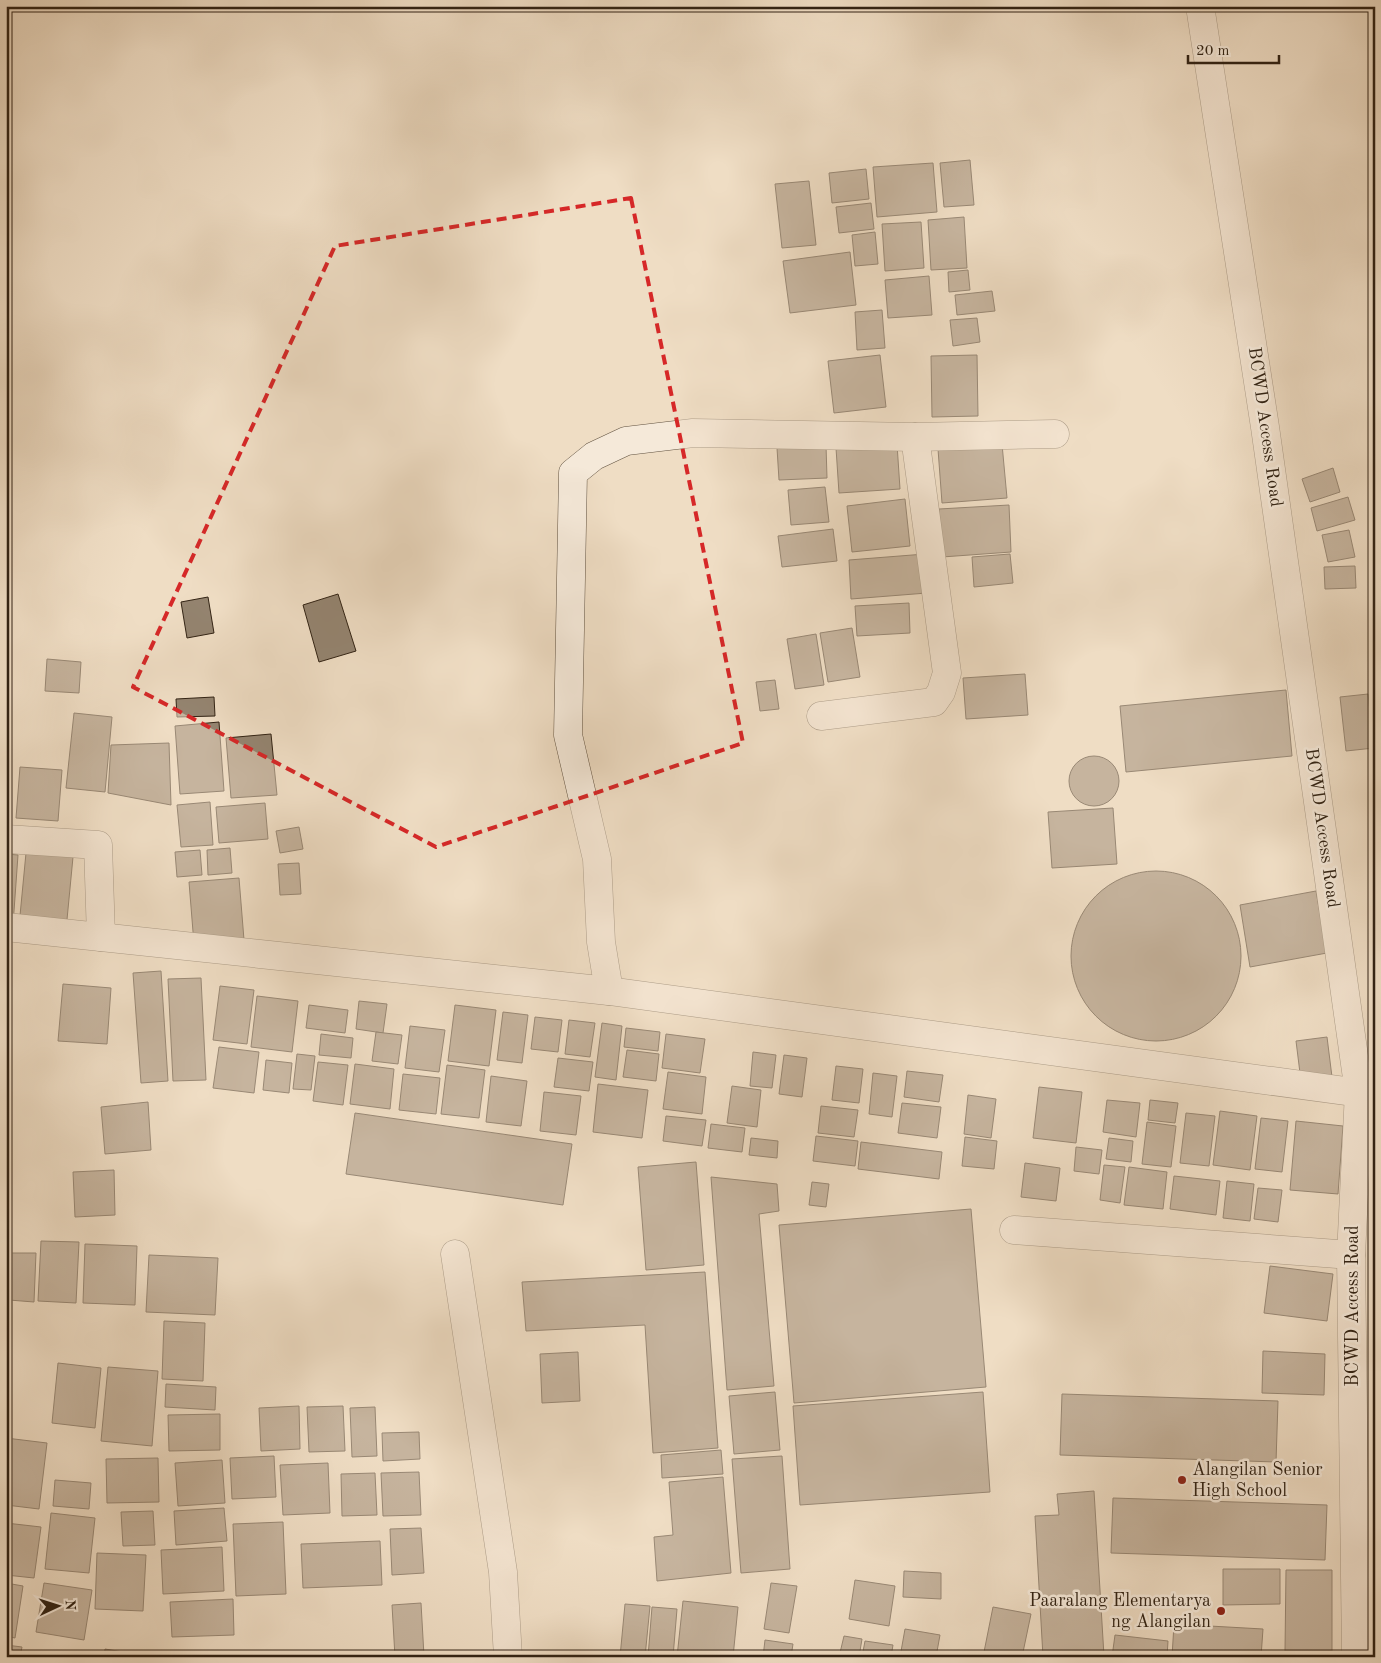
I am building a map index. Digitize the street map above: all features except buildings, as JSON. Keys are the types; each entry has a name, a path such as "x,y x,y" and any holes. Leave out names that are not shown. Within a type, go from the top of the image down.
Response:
{"street":[{"name":"BCWD Access Road","path":"1200,6 1367,1094 1352,1255 1356,1657"},
{"path":"609,992 601,942 597,859 568,735 572,473 594,456 626,441 693,433 915,437 1054,434"},
{"path":"822,716 934,702 941,692 947,673 915,437"},
{"path":"6,839 98,845 101,936"},
{"path":"6,928 101,936 609,992 1367,1094"},
{"path":"1014,1230 1352,1255"},
{"path":"455,1254 503,1572 508,1657"}],"highlighted area":[{"path":"631,198 743,743 436,847 133,687 335,246"}],"place":[{"name":"Alangilan Senior High School","path":"1182,1480"},
{"name":"Paaralang Elementarya ng Alangilan","path":"1221,1611"}]}
